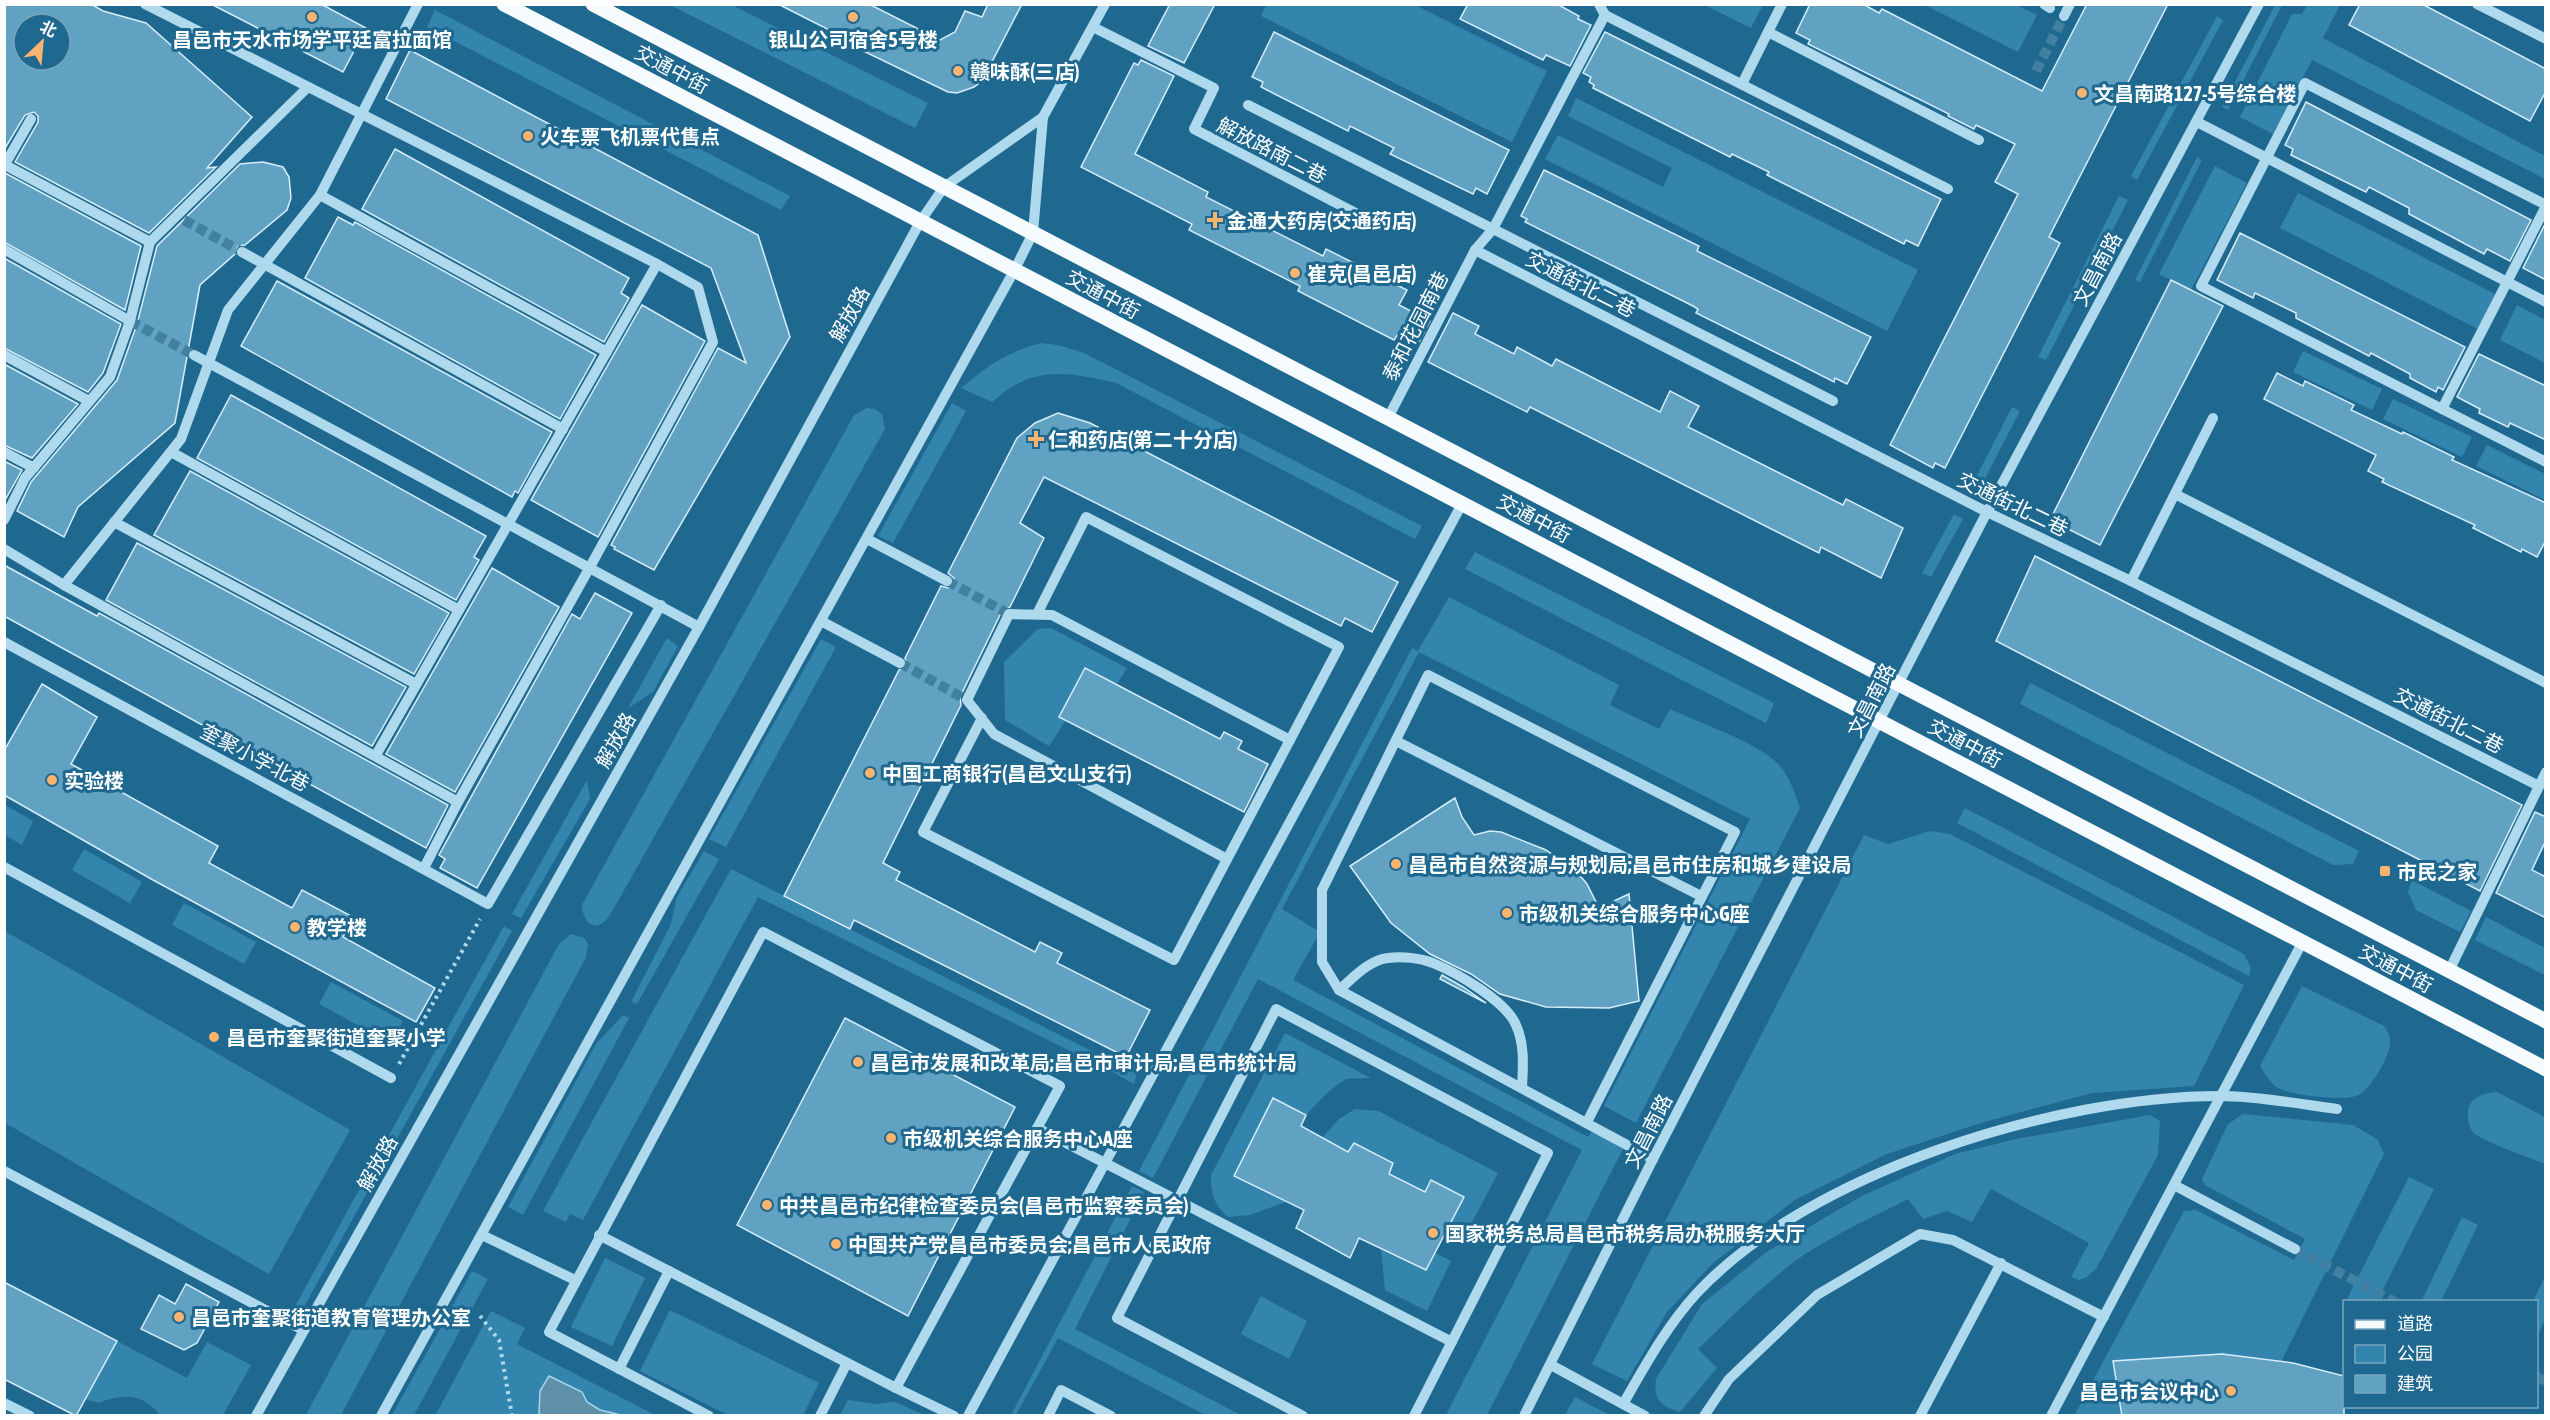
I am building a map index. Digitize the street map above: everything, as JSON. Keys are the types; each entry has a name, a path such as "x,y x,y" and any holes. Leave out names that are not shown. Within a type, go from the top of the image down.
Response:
{"main road":[{"name":"交通中街","path":"504,4 2546,1070"},
{"name":"交通中街","path":"593,4 616,10 944,187 2546,1021"}],"street":[{"path":"145,4 698,287 713,342 458,802 424,868"},
{"path":"64,585 181,439 228,310 320,195 418,4"},
{"name":"解放路","path":"381,1416 1014,271 1033,233 1043,117 1105,4"},
{"path":"1599,4 1605,15 1948,189"},
{"path":"1742,84 1782,4"},
{"path":"2064,16 2070,4"},
{"path":"2477,4 2546,39"},
{"name":"文昌南路","path":"1524,1416 1653,1159 1987,512 2197,122 2256,5"},
{"name":"泰和花园南巷","path":"1388,418 1475,250 1493,229 1605,15"},
{"name":"解放路南二巷","path":"1093,27 1215,88 1194,129 1369,220"},
{"path":"1768,32 1978,140"},
{"path":"2442,409 2546,206 2305,83 2201,286 2442,409 2546,462"},
{"path":"4,520 25,478 110,377 130,321 150,242 181,218 307,88"},
{"path":"1248,105 1833,401"},
{"name":"解放路","path":"256,1416 699,627 920,222 944,187 1043,117"},
{"path":"30,120 5,166 150,242"},
{"path":"2197,122 2546,302"},
{"path":"320,195 607,352"},
{"path":"4,249 130,321"},
{"name":"交通街北二巷","path":"1475,250 1987,512 2131,581 2539,786"},
{"path":"242,252 562,429"},
{"path":"376,755 657,264"},
{"path":"4,355 89,401"},
{"path":"194,356 699,627"},
{"path":"2131,581 2213,418"},
{"path":"171,452 459,609"},
{"path":"4,453 34,468"},
{"path":"2175,494 2546,683"},
{"path":"968,1416 1462,504"},
{"path":"982,718 923,832 1174,960 1339,647 1086,517 1037,614"},
{"path":"114,522 416,684"},
{"path":"867,539 947,581"},
{"path":"4,549 64,585 458,802"},
{"path":"488,904 661,605"},
{"path":"1227,859 994,734 967,700 1009,614 1052,615 1290,740"},
{"path":"821,621 900,663"},
{"name":"奎聚小学北巷","path":"4,642 488,904"},
{"path":"1587,1122 1734,832 1428,675 1322,890 1322,962 1339,990 1653,1159"},
{"path":"1396,741 1701,896"},
{"path":"2449,971 2546,772"},
{"path":"4,867 391,1078"},
{"path":"709,1416 549,1332 763,932 1060,1086 896,1388"},
{"path":"2051,1416 2302,943"},
{"path":"1339,990 1367,966 1386,958 1414,958 1433,963 1499,1001 1516,1023 1523,1049 1522,1088"},
{"path":"1303,1416 1117,1318 1276,1010 1548,1153 1414,1416"},
{"path":"1623,1404 1669,1326 1697,1293 1732,1260 1784,1224 1833,1196 1903,1163 1947,1146 2096,1107 2221,1096 2337,1109"},
{"path":"1037,1128 1452,1342"},
{"path":"4,1171 303,1330"},
{"path":"2174,1185 2295,1249"},
{"path":"1704,1416 1729,1379 1817,1295 1920,1234 1953,1239 2104,1317"},
{"path":"482,1235 575,1280"},
{"path":"599,1235 954,1416"},
{"path":"1920,1416 2001,1263"},
{"path":"619,1369 669,1271"},
{"path":"820,1416 847,1363"},
{"path":"1551,1365 1645,1416"},
{"path":"1048,1416 1062,1390 1111,1416"},
{"path":"4,1403 30,1416"}],"path":[{"path":"391,1078 488,904"},
{"path":"480,1316 499,1340 512,1416"}],"green space":[{"path":"670,5 732,5 928,103 915,128"},
{"path":"1266,5 1415,5 1547,71 1512,142 1261,16"},
{"path":"1705,5 1763,5 1751,28"},
{"path":"1925,5 2016,5 2037,15 2018,52"},
{"path":"2275,5 2282,5 2228,110 2222,107"},
{"path":"2307,5 2340,5 2323,38 2545,156 2545,179 2312,60 2273,134 2240,117 2292,14 2302,14"},
{"path":"435,10 790,196 781,210 427,27"},
{"path":"2217,16 2223,20 2137,180 2131,176"},
{"path":"1576,98 1918,270 1887,331 1545,159 1558,135 1663,187 1672,168 1568,116"},
{"path":"2197,157 2202,160 2140,282 2135,280"},
{"path":"2215,166 2247,183 2191,290 2159,274"},
{"path":"2298,193 2495,294 2478,329 2280,228"},
{"path":"2119,196 2128,200 2046,360 2038,357"},
{"path":"2517,305 2545,320 2545,363 2500,340"},
{"path":"1041,343 1058,345 1084,353 1422,526 1415,539 1116,383 1067,374 1043,375 1015,385 992,402 961,388 998,361 1017,351"},
{"path":"2303,351 2382,389 2372,410 2293,372"},
{"path":"2393,399 2472,437 2462,457 2383,419"},
{"path":"952,403 966,411 893,543 878,536"},
{"path":"2012,407 2020,411 1979,490 1971,487"},
{"path":"867,408 875,409 882,414 885,429 610,915 600,924 592,925 585,918 582,905 854,415"},
{"path":"2487,445 2545,474 2545,500 2476,466"},
{"path":"1954,514 1963,519 1931,577 1922,573"},
{"path":"1475,552 1774,703 1766,723 1465,569"},
{"path":"1449,597 1619,685 1610,705 1659,729 1670,709 1759,750 1784,771 1800,808 1636,1123 1604,1106 1750,819 1419,652 1282,909 1320,932 1293,980 1588,1137 1592,1131 1623,1149 1487,1415 1446,1415 1582,1150 1258,979 1153,1178 1139,1171 1412,648 1418,651"},
{"path":"1051,628 1127,668 1117,684 1085,668 1059,716 1066,720 1049,746 1005,720 1004,662 1038,629"},
{"path":"667,638 678,646 653,692 628,708"},
{"path":"821,639 836,647 726,847 709,839"},
{"path":"2030,683 2359,851 2353,864 2333,865 2020,704"},
{"path":"587,780 590,799 521,918 512,914"},
{"path":"5,805 33,821 22,845 5,835"},
{"path":"1965,808 2244,954 2251,968 2249,976 1957,823"},
{"path":"1930,831 1950,834 2244,985 2194,1086 2092,1093 1984,1122 1887,1154 1795,1200 1713,1263 1667,1312 1627,1381 1592,1364 1864,835 1888,844"},
{"path":"84,849 142,882 130,903 72,870"},
{"path":"704,851 719,859 637,1004 631,1002 671,924 677,897"},
{"path":"731,869 1137,1074 1134,1084 758,897 583,1220 570,1214 566,1222 543,1211"},
{"path":"2412,880 2471,911 2460,932 2416,910 2408,892"},
{"path":"184,903 256,942 244,964 172,925"},
{"path":"2486,917 2545,948 2545,975 2475,940"},
{"path":"504,926 512,931 300,1314 293,1310"},
{"path":"5,931 350,1130 269,1274 5,1123"},
{"path":"571,934 584,938 588,944 586,957 341,1415 306,1415 559,944"},
{"path":"331,982 403,1021 391,1043 319,1004"},
{"path":"2302,986 2384,1026 2387,1030 2390,1043 2387,1056 2367,1088 2356,1096 2328,1098 2285,1091 2273,1084 2260,1066"},
{"path":"623,1015 629,1018 523,1215 508,1207 596,1044"},
{"path":"1285,1033 1371,1078 1346,1079 1329,1091 1306,1115 1273,1099 1234,1176 1286,1202 1250,1215 1228,1217 1214,1199 1211,1175"},
{"path":"2497,1092 2545,1117 2545,1164 2473,1132 2468,1118 2468,1110 2472,1101 2479,1096"},
{"path":"1355,1109 1378,1111 1498,1173 1468,1230 1450,1223 1463,1197 1431,1180 1425,1192 1389,1174 1393,1163 1354,1143 1348,1152 1322,1138 1339,1119"},
{"path":"2243,1114 2353,1125 2377,1139 2384,1154 2281,1362 2222,1354 2114,1361 2122,1415 2074,1416 2184,1211 2196,1210 2294,1260 2305,1239 2205,1185 2202,1179 2228,1124"},
{"path":"2150,1115 2160,1121 2158,1155 2096,1269 2087,1277 2079,1280 2071,1277 2089,1243 1991,1189 1972,1222 1947,1211 1923,1219 1908,1199 1848,1229 1804,1255 1743,1305 1698,1349 1717,1368 1680,1412 1663,1404 1657,1397 1656,1379 1702,1304 1768,1251 1862,1196 1955,1154 2016,1139"},
{"path":"2409,1177 2434,1189 2378,1300 2347,1300"},
{"path":"1132,1186 1144,1192 1075,1329 1241,1415 1205,1415 1058,1338 1016,1415 1011,1415"},
{"path":"2462,1217 2478,1225 2441,1300 2422,1300"},
{"path":"1381,1250 1426,1270 1435,1253 1451,1261 1427,1311 1385,1290"},
{"path":"605,1258 645,1278 612,1346 571,1327"},
{"path":"472,1271 488,1279 414,1415 392,1415"},
{"path":"2545,1277 2545,1319 2538,1335 2538,1300 2534,1300"},
{"path":"1261,1296 1307,1321 1289,1359 1241,1334"},
{"path":"670,1310 819,1383 803,1415 728,1415 640,1371"},
{"path":"491,1311 525,1328 517,1344 655,1415 435,1416"},
{"path":"117,1341 187,1378 207,1342 251,1365 223,1415 160,1415 147,1403 132,1397 116,1398 99,1403 85,1399"},
{"path":"1575,1397 1610,1415 1565,1415"},
{"path":"848,1400 876,1404 895,1402 924,1415 840,1415"}],"shaded area":[{"path":"549,1376 582,1392 587,1402 600,1410 621,1415 539,1415 540,1391"}],"building":[{"path":"4,4 91,4 103,11 146,23 252,117 207,168 216,167 149,233 15,162 38,122 38,116 34,112 25,115 4,150"},
{"path":"211,4 321,4 366,28 343,72"},
{"path":"778,4 869,4 940,40 955,32 965,11 982,17 988,4 1022,4 982,81 974,87 957,93 948,92 857,48 859,45"},
{"path":"1170,4 1215,4 1184,63 1148,46"},
{"path":"1468,4 1557,4 1591,25 1570,66 1546,55 1543,60 1460,19"},
{"path":"1810,4 1863,4 1879,13 1882,9 2042,91 2087,4 2168,4 2049,237 2060,243 1945,468 1935,463 1933,468 1890,445 2018,194 1995,182 2015,144 1976,125 1974,129 1948,116 1949,114 1808,44 1810,40 1796,33"},
{"path":"2360,4 2422,4 2546,69 2546,91 2530,121 2349,25"},
{"path":"1274,32 1509,150 1487,194 1476,188 1473,194 1390,154 1394,148 1350,126 1348,131 1261,87 1263,82 1252,77"},
{"path":"1605,32 1941,199 1918,246 1906,240 1904,244 1767,175 1769,172 1732,154 1730,157 1593,88 1594,85 1589,82 1591,77 1583,73"},
{"path":"410,50 758,235 790,337 654,570 614,549 615,547 611,545 718,348 746,363 711,268 386,99"},
{"path":"1141,60 1174,76 1135,154 1208,192 1206,197 1323,256 1326,249 1407,290 1399,305 1430,321 1418,344 1398,334 1394,340 1298,291 1300,286 1189,230 1192,224 1081,167 1134,63 1138,65"},
{"path":"2306,102 2531,220 2510,261 2487,249 2484,254 2409,214 2409,208 2369,187 2366,192 2291,155 2293,149 2285,145"},
{"path":"395,149 629,278 621,293 629,298 604,342 362,209"},
{"path":"263,162 283,167 289,177 291,198 287,210 245,245 238,246 235,254 200,285 175,423 78,507 64,537 17,511 31,482 117,380 137,324 157,246 240,164"},
{"path":"1544,170 1699,246 1697,251 1871,337 1847,384 1835,378 1834,382 1696,313 1698,309 1693,306 1525,222 1527,219 1521,216"},
{"path":"5,173 141,246 125,310 4,242"},
{"path":"338,217 353,225 355,222 596,355 560,419 305,278"},
{"path":"2544,226 2546,227 2546,280 2523,268"},
{"path":"2240,233 2465,347 2443,390 2438,387 2436,392 2410,378 2410,374 2371,353 2369,356 2296,318 2296,313 2255,293 2253,298 2217,280"},
{"path":"4,258 121,324 103,373 88,392 4,348"},
{"path":"2171,280 2223,306 2100,545 2050,520"},
{"path":"277,281 552,432 518,493 515,491 512,497 241,346"},
{"path":"642,305 705,341 598,537 531,500"},
{"path":"1453,313 1479,326 1475,334 1514,354 1517,347 1552,366 1556,359 1660,412 1670,391 1699,406 1688,427 1843,505 1846,499 1903,528 1881,578 1821,547 1819,553 1530,407 1527,412 1428,362"},
{"path":"2479,354 2546,386 2546,440 2510,423 2508,427 2479,413 2480,409 2457,397"},
{"path":"4,364 78,404 32,458 4,445"},
{"path":"2277,373 2303,386 2305,381 2354,405 2351,410 2402,434 2403,432 2454,457 2452,460 2546,503 2546,540 2537,557 2522,549 2521,552 2473,528 2475,525 2382,482 2384,479 2368,471 2376,455 2264,399"},
{"path":"231,395 486,536 474,557 479,560 456,600 197,458"},
{"path":"1058,413 1090,423 1398,582 1372,632 1345,618 1341,626 1044,477 1020,523 1044,538 1010,607 1002,611 960,697 961,705 883,863 900,872 896,880 1035,952 1040,942 1062,953 1057,963 1150,1010 1126,1057 854,920 850,929 784,896 899,670 907,666 905,658 941,586 948,588 954,584 954,578 948,573 1017,438 1035,423"},
{"path":"4,461 22,470 4,502"},
{"path":"190,471 449,613 414,674 154,535"},
{"path":"137,543 406,687 372,746 106,600"},
{"path":"2035,556 2522,805 2480,891 1996,641"},
{"path":"4,565 97,616 99,613 448,805 426,848 4,616"},
{"path":"492,568 559,607 455,792 386,754"},
{"path":"595,593 632,613 477,888 440,868 445,859 439,855 572,614 580,619"},
{"path":"1085,668 1220,739 1224,732 1242,741 1238,749 1268,764 1244,812 1059,717"},
{"path":"42,684 97,717 71,764 218,846 209,863 292,908 302,890 353,917 343,937 435,988 416,1022 153,880 4,795 4,751"},
{"name":"市级机关综合服务中心G座","path":"1455,798 1462,817 1474,835 1490,831 1501,832 1546,850 1576,871 1587,884 1599,908 1629,894 1639,1001 1609,1008 1546,1007 1500,994 1471,974 1430,954 1391,923 1350,866"},
{"path":"2535,812 2546,817 2546,840 2532,870 2546,877 2546,918 2496,893"},
{"path":"1442,975 1463,987 1486,1003 1440,979"},
{"name":"市级机关综合服务中心A座","path":"845,1018 1015,1107 908,1316 737,1225"},
{"path":"1273,1098 1306,1115 1301,1126 1348,1152 1354,1143 1393,1163 1389,1174 1425,1192 1431,1180 1464,1197 1426,1270 1359,1238 1350,1258 1296,1228 1304,1210 1234,1176"},
{"path":"4,1282 117,1341 76,1416 4,1379"},
{"name":"昌邑市奎聚街道教育管理办公室","path":"186,1284 219,1302 197,1343 184,1350 141,1329 159,1295 175,1304"},
{"name":"昌邑市会议中心","path":"2222,1354 2293,1363 2343,1376 2344,1416 2122,1416 2113,1361"}],"tunnel":[{"path":"2036,71 2064,16"},
{"path":"184,220 242,252"},
{"path":"130,321 194,355"},
{"path":"947,581 1009,614"},
{"path":"900,663 967,700"},
{"path":"2295,1249 2391,1300"},
{"path":"2538,1378 2546,1381"}],"place":[{"name":"昌邑市天水市场学平廷富拉面馆","path":"312,17"},
{"name":"银山公司宿舍5号楼","path":"853,17"},
{"name":"赣味酥(三店)","path":"958,71"},
{"name":"文昌南路127-5号综合楼","path":"2082,93"},
{"name":"火车票飞机票代售点","path":"528,136"},
{"name":"金通大药房(交通药店)","path":"1215,220"},
{"name":"崔克(昌邑店)","path":"1295,273"},
{"name":"仁和药店(第二十分店)","path":"1036,439"},
{"name":"中国工商银行(昌邑文山支行)","path":"870,773"},
{"name":"实验楼","path":"52,780"},
{"name":"昌邑市自然资源与规划局;昌邑市住房和城乡建设局","path":"1396,864"},
{"name":"市民之家","path":"2385,871"},
{"name":"市级机关综合服务中心G座","path":"1507,913"},
{"name":"教学楼","path":"295,927"},
{"name":"昌邑市奎聚街道奎聚小学","path":"214,1037"},
{"name":"昌邑市发展和改革局;昌邑市审计局;昌邑市统计局","path":"858,1062"},
{"name":"市级机关综合服务中心A座","path":"891,1138"},
{"name":"中共昌邑市纪律检查委员会(昌邑市监察委员会)","path":"767,1205"},
{"name":"国家税务总局昌邑市税务局办税服务大厅","path":"1433,1233"},
{"name":"中国共产党昌邑市委员会;昌邑市人民政府","path":"836,1244"},
{"name":"昌邑市奎聚街道教育管理办公室","path":"179,1317"},
{"name":"昌邑市会议中心","path":"2231,1391"}]}
